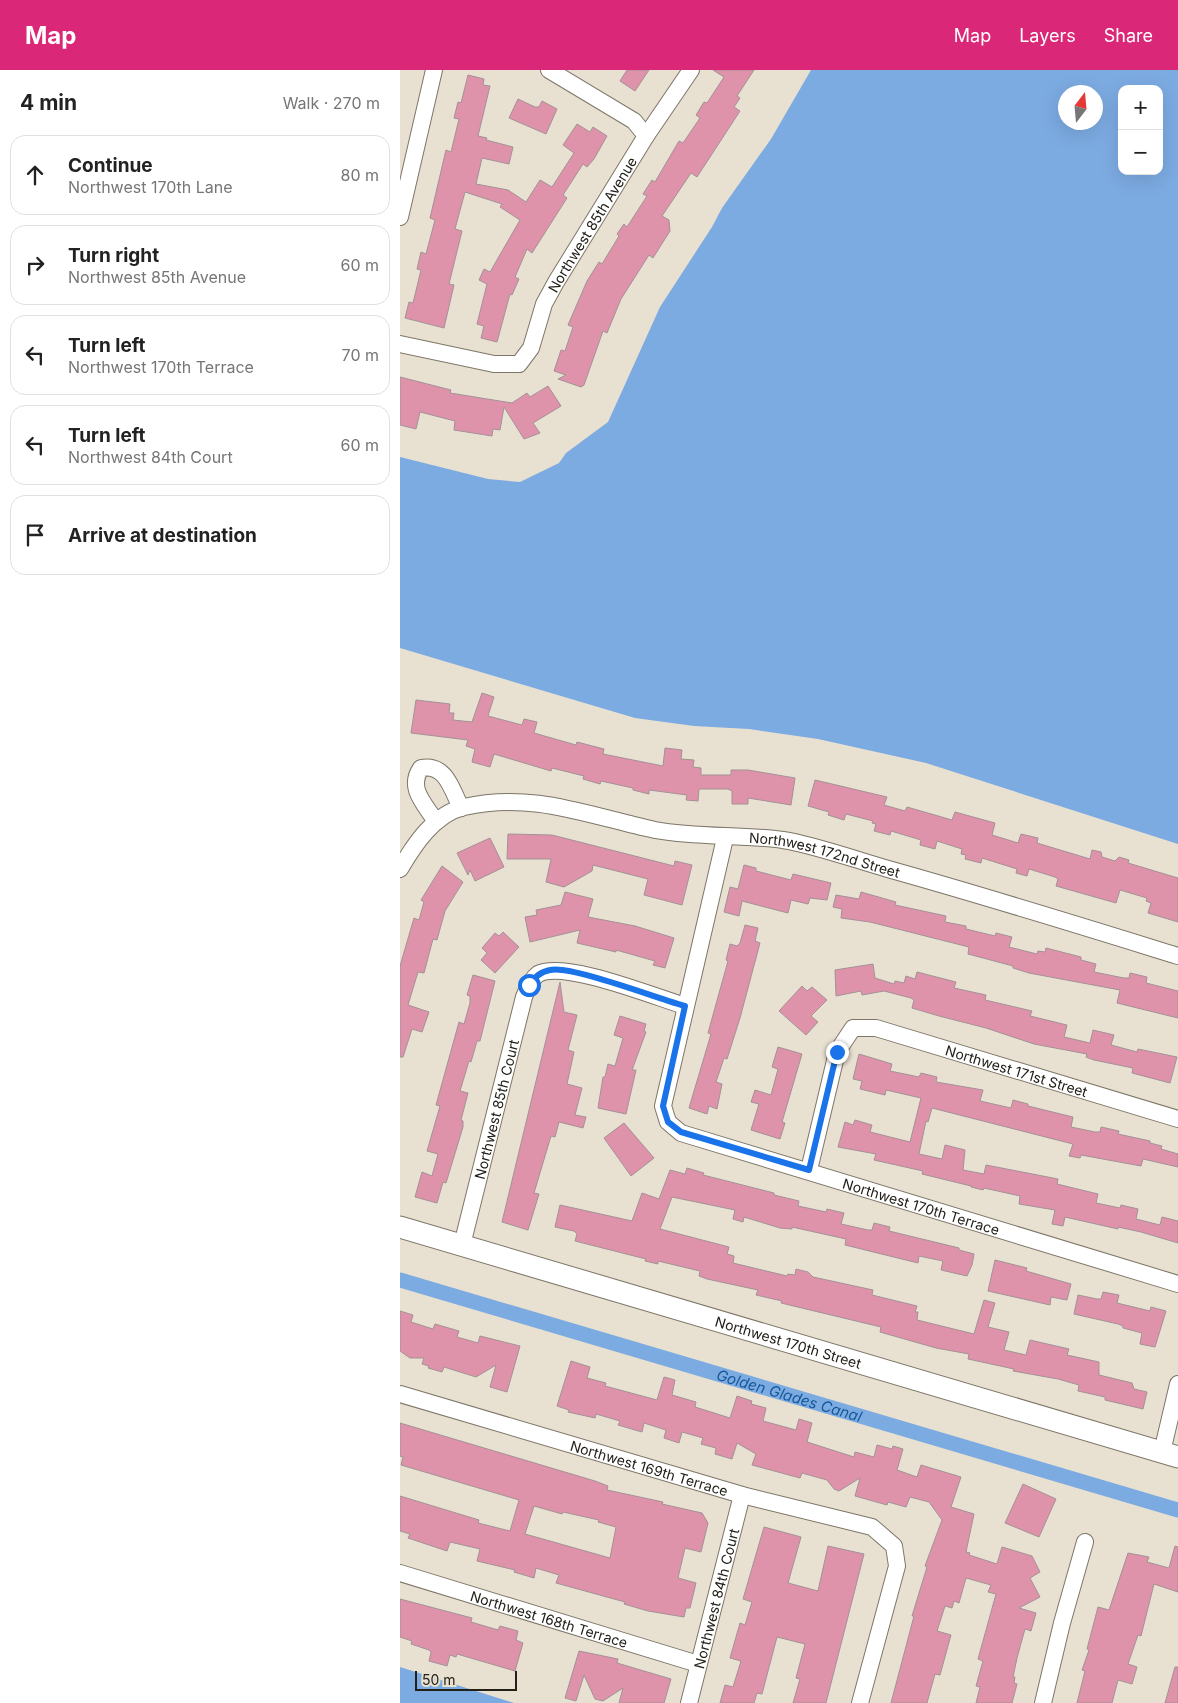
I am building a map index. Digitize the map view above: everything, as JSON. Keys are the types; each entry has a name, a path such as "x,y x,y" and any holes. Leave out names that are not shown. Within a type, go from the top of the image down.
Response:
{"street":[{"path":"400,217 434,70"},
{"path":"549,70 634,121 646,136"},
{"name":"Northwest 85th Avenue","path":"400,344 494,364 519,364 531,348 544,304 556,282 646,136 691,70"},
{"path":"436,822 414,787 415,776 421,768 434,767 441,771 461,808"},
{"name":"Northwest 172nd Street","path":"400,869 412,847 436,822 461,808 498,801 534,802 656,830 725,838 784,840 930,881 1178,956"},
{"path":"685,1006 725,838"},
{"name":"Northwest 85th Court","path":"462,1246 524,997 529,985 537,975 552,970 573,971 685,1006"},
{"name":"Northwest 170th Terrace","path":"685,1006 663,1106 668,1122 681,1132 1178,1284"},
{"name":"Northwest 171st Street","path":"809,1170 837,1052 853,1028 876,1028 1178,1119"},
{"name":"Northwest 170th Street","path":"400,1227 1170,1455"},
{"path":"1170,1455 1178,1384"},
{"name":"Northwest 169th Terrace","path":"400,1394 742,1495 872,1527 894,1546 897,1566 860,1703"},
{"name":"Northwest 84th Court","path":"689,1703 742,1495"},
{"path":"1043,1703 1062,1623 1086,1542"},
{"name":"Northwest 168th Terrace","path":"400,1573 698,1664"}],"water":[{"path":"811,70 1178,70 1178,844 926,763 818,739 749,729 694,726 635,718 400,648 400,457 488,479 520,482 559,463 566,453 608,422 660,307 712,227 722,208 771,139"},
{"path":"400,1667 514,1703 400,1703"}],"building":[{"path":"627,70 649,70 635,91 620,81"},
{"path":"713,70 754,70 737,96 740,98 734,107 740,111 697,177 691,173 662,216 669,220 670,231 653,258 649,255 621,299 607,333 603,331 584,385 581,387 558,379 566,375 554,371 561,350 565,351 573,327 568,325 587,281 599,262 602,264 624,224 627,227 647,196 643,194 652,180 655,182 679,141 683,143 700,118 696,115 704,102 707,103 724,77"},
{"path":"468,75 484,79 483,85 490,86 478,136 513,147 509,164 482,158 476,184 508,190 526,202 540,180 552,187 574,153 563,145 577,124 590,132 593,127 607,136 594,159 587,167 583,164 563,195 567,198 532,253 527,249 515,277 519,279 512,295 510,294 497,342 481,338 484,326 477,324 487,284 479,280 484,269 490,272 520,220 500,207 502,204 465,192 455,229 462,231 449,284 454,285 444,328 405,318 409,302 413,303 421,270 417,269 421,252 426,254 435,220 430,218 446,150 451,152 459,119 454,118 458,102 461,103"},
{"path":"518,99 535,107 539,107 542,101 557,109 546,134 509,118"},
{"path":"400,377 451,390 450,393 512,403 527,393 530,397 548,386 561,406 533,423 540,433 524,439 504,407 500,430 493,429 492,436 454,430 455,421 420,412 416,429 400,425"},
{"path":"482,693 494,697 488,716 522,725 524,719 537,722 534,733 576,745 577,742 604,749 603,754 663,766 665,748 682,750 681,759 694,760 693,767 701,768 701,775 731,775 731,770 748,770 795,778 791,805 748,798 748,804 732,804 732,791 728,789 699,789 698,801 686,800 687,795 649,790 649,794 633,790 633,788 601,781 600,784 583,779 584,776 552,768 551,771 494,754 490,767 472,762 475,749 466,746 468,740 411,733 416,700 450,704 449,713 454,713 453,720 472,722"},
{"path":"815,780 887,797 884,805 905,811 907,807 952,820 955,812 995,823 992,835 1018,843 1021,834 1038,838 1037,843 1090,859 1092,850 1101,852 1102,857 1115,861 1119,857 1129,860 1128,863 1178,878 1178,922 1148,913 1151,903 1146,901 1147,898 1120,890 1116,903 1056,886 1058,879 1055,877 1029,869 1027,876 1016,873 1017,869 982,858 981,863 965,859 966,855 961,854 962,849 937,841 935,849 920,845 921,840 891,831 890,835 874,831 876,824 872,823 873,821 846,814 844,820 828,815 829,812 808,806"},
{"path":"508,834 552,835 674,866 675,861 692,865 682,905 644,895 648,879 593,865 592,871 564,887 546,882 551,859 507,859"},
{"path":"490,838 504,867 475,881 470,870 468,875 457,853"},
{"path":"744,865 756,868 756,871 791,880 793,874 831,883 827,900 810,898 808,904 791,900 788,913 742,901 739,916 724,912 730,887 738,889"},
{"path":"442,866 463,882 445,911 437,940 433,939 424,973 418,972 408,1005 429,1012 422,1032 412,1029 403,1057 400,1057 400,966 414,918 419,920 424,902 421,900"},
{"path":"565,892 593,899 588,917 635,926 674,938 665,968 653,965 655,961 616,950 616,952 577,943 580,930 530,942 525,917 537,915 536,910 561,905"},
{"path":"861,892 896,902 895,905 946,916 945,922 966,926 966,929 995,936 996,933 1012,937 1009,947 1037,954 1038,951 1045,952 1046,948 1081,957 1081,960 1096,964 1094,972 1124,978 1129,978 1130,973 1147,977 1146,983 1178,991 1178,1018 1117,1003 1120,990 1029,973 1013,968 1013,966 968,954 969,947 870,922 841,918 842,909 833,907 836,895 859,899"},
{"path":"745,925 758,928 755,941 760,943 740,1018 727,1059 724,1058 716,1082 722,1084 717,1109 709,1106 707,1114 689,1108 711,1034 708,1033 728,961 726,960 730,944 737,946 740,943"},
{"path":"503,932 519,947 495,973 481,960 487,953 482,948 495,933 499,936"},
{"path":"873,964 875,978 894,984 895,981 904,983 906,976 915,979 917,972 956,982 954,988 986,995 985,1000 1032,1011 1030,1016 1067,1025 1064,1037 1090,1043 1093,1030 1114,1035 1111,1045 1137,1052 1138,1049 1177,1057 1170,1083 1132,1073 1133,1068 1094,1060 1086,1057 1087,1054 1034,1044 986,1028 912,1008 914,1000 911,998 884,991 862,995 861,991 836,996 835,970"},
{"path":"473,975 495,981 480,1041 477,1041 471,1062 469,1061 460,1091 468,1093 461,1120 463,1121 463,1127 446,1183 443,1182 437,1203 415,1197 422,1172 432,1176 438,1154 427,1151 440,1106 436,1105 459,1022 464,1024 470,1003 470,996 467,995"},
{"path":"560,982 564,1012 577,1015 568,1050 574,1052 567,1084 582,1088 575,1115 586,1117 583,1128 559,1122 555,1137 551,1136 534,1193 539,1194 528,1230 502,1222"},
{"path":"802,986 807,991 812,987 827,1000 811,1016 818,1022 806,1035 779,1011"},
{"path":"620,1016 646,1024 644,1031 646,1032 632,1070 636,1070 626,1114 598,1108 603,1077 605,1077 608,1064 615,1066 623,1038 614,1035"},
{"path":"778,1047 802,1054 782,1122 785,1123 780,1139 751,1130 759,1104 751,1102 755,1090 771,1095 778,1069 772,1067"},
{"path":"859,1054 892,1064 890,1071 919,1077 921,1073 937,1077 936,1082 983,1090 980,1101 1011,1108 1013,1100 1028,1104 1028,1106 1073,1117 1071,1127 1095,1132 1100,1132 1101,1127 1119,1131 1118,1134 1150,1141 1150,1143 1162,1146 1161,1149 1178,1154 1178,1167 1143,1159 1141,1166 1081,1155 1080,1158 1069,1156 1073,1144 932,1108 928,1122 926,1121 919,1154 942,1159 945,1145 965,1150 963,1170 984,1174 986,1165 1058,1179 1057,1184 1098,1194 1096,1203 1120,1208 1121,1205 1138,1209 1136,1219 1160,1225 1162,1217 1178,1221 1178,1243 1141,1232 1118,1227 1118,1229 1065,1217 1063,1226 1052,1224 1055,1210 1019,1204 1020,1196 984,1188 983,1190 922,1174 923,1171 874,1160 876,1154 838,1147 845,1122 853,1125 855,1120 872,1125 870,1132 910,1142 921,1098 886,1090 885,1095 860,1089 862,1081 853,1079"},
{"path":"624,1123 654,1158 631,1176 604,1138"},
{"path":"687,1168 704,1173 703,1175 799,1201 798,1206 826,1212 827,1209 844,1213 841,1224 872,1230 874,1223 890,1227 889,1231 959,1248 959,1250 974,1254 972,1265 967,1276 941,1270 943,1261 919,1256 918,1263 845,1245 846,1239 792,1227 792,1229 780,1228 744,1217 743,1222 733,1219 735,1210 672,1197 660,1229 729,1247 727,1254 734,1256 733,1263 787,1276 788,1274 795,1275 796,1269 808,1272 813,1277 873,1290 872,1295 917,1306 915,1312 918,1312 917,1320 974,1334 984,1300 995,1303 988,1327 1009,1332 1004,1350 1026,1355 1030,1340 1069,1349 1067,1355 1099,1362 1099,1375 1132,1383 1134,1389 1147,1392 1143,1409 1078,1391 1079,1385 1058,1379 1013,1371 1014,1369 968,1359 969,1354 936,1348 880,1332 881,1327 781,1303 782,1301 756,1295 758,1290 699,1276 700,1271 658,1261 658,1264 645,1261 646,1259 575,1241 577,1234 574,1231 555,1227 560,1205 632,1221 642,1193 659,1199 670,1170 685,1174"},
{"path":"995,1260 1027,1268 1026,1271 1071,1284 1067,1300 1051,1297 1050,1305 988,1291"},
{"path":"1103,1292 1119,1295 1117,1303 1150,1311 1151,1307 1166,1311 1155,1347 1140,1344 1142,1333 1123,1328 1123,1326 1118,1324 1074,1314 1078,1295 1101,1299"},
{"path":"400,1311 413,1315 411,1322 433,1329 435,1324 459,1331 457,1337 478,1343 480,1336 520,1346 507,1392 490,1387 496,1365 476,1377 444,1367 442,1372 428,1368 429,1366 422,1364 424,1358 410,1358 400,1351"},
{"path":"571,1361 590,1367 587,1378 606,1383 605,1386 657,1400 664,1377 675,1380 672,1395 696,1402 695,1407 730,1418 737,1396 752,1401 751,1404 766,1408 763,1421 796,1430 799,1419 812,1423 807,1442 854,1457 855,1452 874,1457 877,1445 892,1449 893,1446 903,1449 897,1470 917,1477 921,1465 961,1477 951,1507 974,1514 966,1552 970,1553 969,1555 997,1564 1002,1547 1032,1556 1040,1572 1030,1578 1040,1597 1019,1608 1036,1613 1031,1631 1025,1629 1017,1658 1013,1677 1015,1677 1014,1683 1017,1684 1012,1703 976,1703 980,1687 976,1686 983,1661 978,1659 996,1594 988,1592 991,1585 966,1578 959,1603 954,1601 952,1608 945,1606 937,1631 951,1635 940,1675 935,1674 927,1703 891,1703 914,1616 912,1616 927,1567 925,1566 942,1520 929,1502 910,1497 906,1507 888,1502 887,1505 855,1496 860,1478 839,1491 834,1489 827,1480 802,1473 800,1478 752,1465 756,1454 737,1443 732,1459 715,1454 716,1448 701,1444 703,1438 682,1432 679,1443 664,1438 666,1430 644,1423 642,1432 618,1425 620,1421 596,1414 595,1418 568,1412 569,1410 557,1406"},
{"path":"400,1423 595,1481 608,1486 607,1490 663,1502 662,1504 702,1513 708,1523 701,1552 685,1548 678,1578 696,1583 690,1608 686,1608 684,1617 648,1611 624,1604 625,1602 556,1583 559,1575 536,1568 534,1578 514,1572 515,1570 477,1561 480,1549 450,1542 447,1551 408,1538 410,1534 400,1531 400,1496 479,1520 478,1523 510,1531 519,1500 401,1465 403,1457 400,1456","holes":["534,1506 562,1514 563,1512 599,1520 598,1522 616,1527 610,1558 525,1534"]},
{"path":"1023,1484 1056,1499 1039,1537 1005,1523"},
{"path":"764,1527 801,1537 788,1583 818,1591 828,1546 864,1554 826,1703 793,1703 800,1679 796,1678 805,1644 777,1637 762,1694 757,1693 754,1703 720,1703 725,1685 733,1687 741,1661 730,1658 740,1623 745,1625 752,1602 743,1599"},
{"path":"1175,1546 1178,1547 1178,1592 1154,1584 1141,1636 1138,1635 1128,1664 1137,1667 1132,1684 1118,1680 1112,1703 1077,1703 1085,1671 1082,1670 1089,1650 1087,1649 1098,1607 1109,1610 1128,1553 1149,1557 1147,1562 1169,1568"},
{"path":"400,1599 472,1618 471,1622 498,1630 500,1626 518,1631 516,1640 523,1643 515,1671 457,1654 456,1657 450,1655 447,1666 429,1661 431,1652 429,1650 411,1644 412,1641 400,1637"},
{"path":"579,1651 618,1659 617,1663 671,1679 664,1703 619,1703 623,1688 603,1701 595,1699 584,1675 576,1701 565,1698"},
{"path":"1175,1667 1178,1667 1178,1703 1165,1703"}],"waterway":[{"name":"Golden Glades Canal","path":"400,1280 1178,1510"}],"route":[{"path":"529,985 537,975 552,970 573,971 685,1006 663,1106 668,1122 681,1132 809,1170 837,1052"}]}
